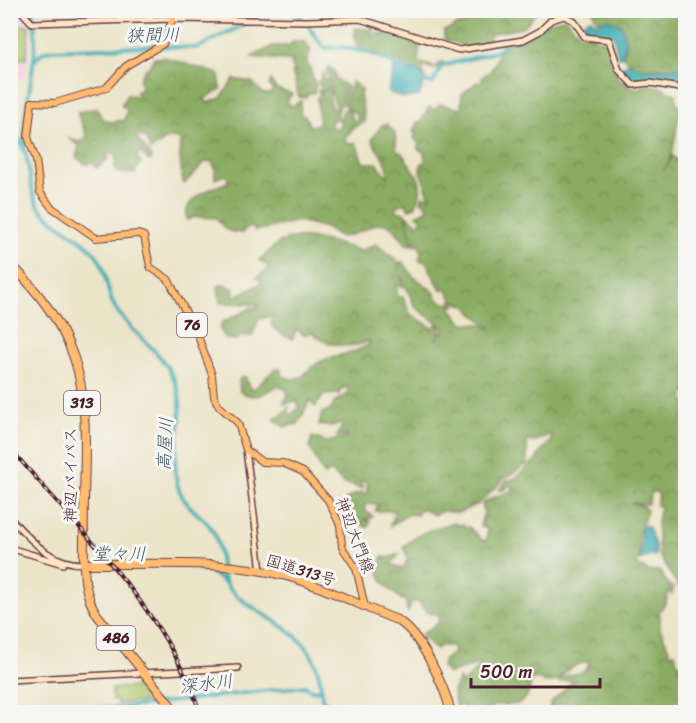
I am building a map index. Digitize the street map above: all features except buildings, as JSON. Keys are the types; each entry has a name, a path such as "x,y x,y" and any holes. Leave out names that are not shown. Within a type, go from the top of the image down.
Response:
{"highway":[{"name":"神辺バイパス","path":"10,263 51,311 69,345 77,367 83,412 84,567"},
{"name":"国道313号","path":"84,567 228,566 261,571 318,587 400,622 411,631 444,692 451,712"},
{"name":"486","path":"84,567 85,588 95,612 172,706"}],"main road":[{"name":"76","path":"176,10 161,46 126,66 103,90 51,104 32,102 28,137 36,160 37,186 47,203 96,238 138,234 144,236 150,267 168,279 197,333 212,375 214,397 219,406 238,423 246,450"},
{"name":"神辺大門線","path":"246,450 262,462 283,463 303,472 328,500 340,525 342,547 357,568 365,607"}],"street":[{"path":"20,10 35,23 173,19 252,21 360,19 450,48 466,50 523,40 540,31 551,20 564,16 574,21 585,37 609,40 619,70 633,85 650,83 686,89"},
{"path":"404,33 407,25"},
{"path":"246,450 261,571"},
{"path":"10,518 45,553 84,567"},
{"path":"10,531 18,526"},
{"path":"10,548 51,562 70,563"},
{"path":"10,680 237,668"}],"shaded area":[{"path":"10,11 15,11 30,24 30,47 25,78 11,76"}],"green space":[{"path":"468,11 476,11 482,16 487,14 487,11 538,11 524,26 490,35 489,41 479,47 463,49 461,45 444,39 444,31 472,19"},
{"path":"592,11 685,11 685,68 635,67 623,57 626,43 602,20 598,21"},
{"path":"10,16 14,17 12,25 29,26 26,59 11,58"},
{"path":"565,18 580,34 607,42 611,50 610,60 616,68 617,77 629,87 636,87 638,91 640,87 649,85 665,88 665,91 676,94 676,102 683,113 679,116 672,155 665,169 673,156 686,170 685,216 683,216 686,219 686,394 683,396 686,416 682,417 686,422 685,616 682,592 659,555 657,521 660,507 656,505 659,494 652,491 648,504 630,503 643,506 647,511 638,536 640,559 636,564 648,571 660,571 669,586 674,587 672,595 669,589 666,603 657,614 660,614 660,628 671,654 675,653 677,662 680,664 678,667 685,676 685,712 592,712 590,709 548,711 551,703 574,680 559,682 561,677 583,672 589,661 571,668 563,674 557,681 546,683 532,677 526,697 519,703 495,705 490,710 492,712 461,712 463,706 461,704 456,708 453,691 459,678 462,684 482,663 448,674 442,667 444,660 454,652 453,646 440,646 435,649 420,635 438,623 439,615 429,613 417,601 411,604 408,612 405,599 402,600 392,591 380,576 380,563 383,556 387,558 400,554 391,564 403,569 408,558 403,547 421,534 438,527 454,522 456,525 463,524 483,541 487,539 487,529 480,526 484,512 482,504 515,488 509,485 505,490 499,490 506,481 514,479 537,459 552,436 548,435 534,442 527,441 527,464 503,480 478,504 458,513 443,511 434,515 421,508 417,515 409,514 390,526 395,511 375,511 378,504 366,504 364,510 373,516 370,519 364,519 370,522 367,528 341,510 348,498 362,492 366,494 368,484 362,480 361,485 364,487 359,489 353,485 344,484 331,471 324,475 309,446 312,437 327,442 348,437 347,435 337,437 343,423 330,426 319,425 322,413 331,409 335,401 348,394 347,386 340,390 339,394 324,395 315,407 310,400 298,424 284,427 274,419 281,416 290,406 288,411 291,415 299,408 297,401 283,404 288,396 286,389 274,388 256,396 240,392 239,380 242,377 246,377 249,387 253,390 275,369 281,369 282,376 292,379 302,377 326,359 350,353 370,344 369,341 347,346 331,344 312,332 304,335 296,329 293,339 284,336 272,327 272,316 259,319 252,336 241,336 237,340 226,339 220,329 221,324 251,307 258,308 257,304 220,303 218,286 225,284 234,289 234,297 261,283 261,279 256,278 269,268 259,260 277,244 289,239 309,238 361,251 376,244 399,262 399,270 400,263 403,262 413,276 434,292 437,299 446,304 452,302 456,305 450,307 462,323 482,324 492,328 467,306 453,301 446,288 441,290 426,262 419,260 421,254 419,241 411,240 410,235 411,241 417,243 418,246 406,244 397,232 383,224 376,224 352,235 341,237 326,228 299,221 255,231 252,227 245,229 243,233 227,230 217,218 194,217 188,220 186,217 190,203 208,190 228,182 228,178 224,175 215,179 215,168 211,161 205,162 184,184 180,162 180,139 169,138 150,150 146,138 136,135 152,159 149,161 141,152 136,157 141,162 134,174 118,173 115,167 117,155 109,152 106,157 109,158 97,168 93,163 85,164 76,157 79,146 68,138 80,142 87,137 77,112 97,108 103,119 110,122 124,120 127,110 121,105 127,95 138,96 136,91 141,89 140,78 145,69 150,67 153,58 164,57 219,74 221,89 205,98 207,103 221,98 234,79 252,82 263,94 273,91 269,85 271,80 276,89 292,94 288,99 288,104 293,106 301,101 300,114 306,117 310,127 319,123 317,97 327,89 330,91 331,109 337,109 330,87 319,93 318,91 323,86 318,84 323,73 325,80 330,80 326,72 329,67 335,72 335,78 347,87 338,111 339,119 332,120 331,126 336,129 339,127 343,110 348,108 354,122 357,120 357,115 343,104 352,82 362,90 360,94 365,122 355,127 345,137 346,143 356,143 363,163 377,163 388,177 387,166 372,139 382,125 387,124 395,133 397,152 401,152 418,177 420,190 415,207 409,209 405,203 396,206 397,211 405,213 410,234 406,215 418,224 422,218 417,215 427,210 428,206 421,201 423,196 430,198 420,171 421,164 425,162 424,152 418,149 418,142 414,138 416,133 413,132 417,122 420,123 429,107 434,110 440,104 461,109 462,94 476,83 483,81 482,77 491,71 499,52 508,43 522,40 548,23","holes":["401,276 415,307 444,328 444,333 441,332 438,340 435,340 441,328 437,324 433,328 410,314 403,297 398,297 396,285 403,287"]},
{"path":"372,24 376,26 370,33 373,38 374,32 385,35 383,27 394,31 393,35 407,40 421,40 418,62 435,67 442,62 447,65 438,69 422,67 426,80 419,71 409,70 398,61 394,63 361,50 354,39 356,28 370,29"},
{"path":"294,41 303,41 311,49 307,61 316,85 314,93 308,94 306,98 299,97 292,72 295,72 291,64 294,61 252,57 273,46 288,46"},
{"path":"137,687 147,701 117,704 117,700 112,700 112,689"}],"water":[{"path":"590,18 596,23 606,19 621,24 625,38 623,57 618,57 613,35 609,33 589,35 579,26"},
{"path":"630,62 641,69 648,70 685,68 685,84 650,79 633,82 621,68"},
{"path":"394,66 420,72 424,83 419,96 404,98 388,92"},
{"path":"645,525 649,527 656,555 641,559 641,529"}],"waterway":[{"path":"25,148 26,113 35,45 32,10"},
{"name":"狭間川","path":"35,60 43,52 51,50 156,46 197,48 251,21 264,10"},
{"name":"狭間川","path":"289,10 305,22 325,48 342,47 370,53 408,70 411,74"},
{"name":"狭間川","path":"515,39 541,27 548,18"},
{"name":"狭間川","path":"420,80 433,83 442,66 495,52 505,43"},
{"name":"高屋川","path":"10,130 19,139 24,150 37,203 43,212 93,251 102,265 116,309 157,354 172,375 180,401 175,457 177,485 186,503 213,531 225,582 238,597 284,627 304,644 317,667 322,699 333,709 344,712"},
{"name":"堂々川","path":"20,554 57,565 82,567"},
{"name":"堂々川","path":"198,568 211,572 225,583"},
{"name":"深水川","path":"22,712 39,707 119,708 305,686 311,690 322,691"}],"railway":[{"path":"10,448 91,540 143,605 185,674 200,712"}]}
